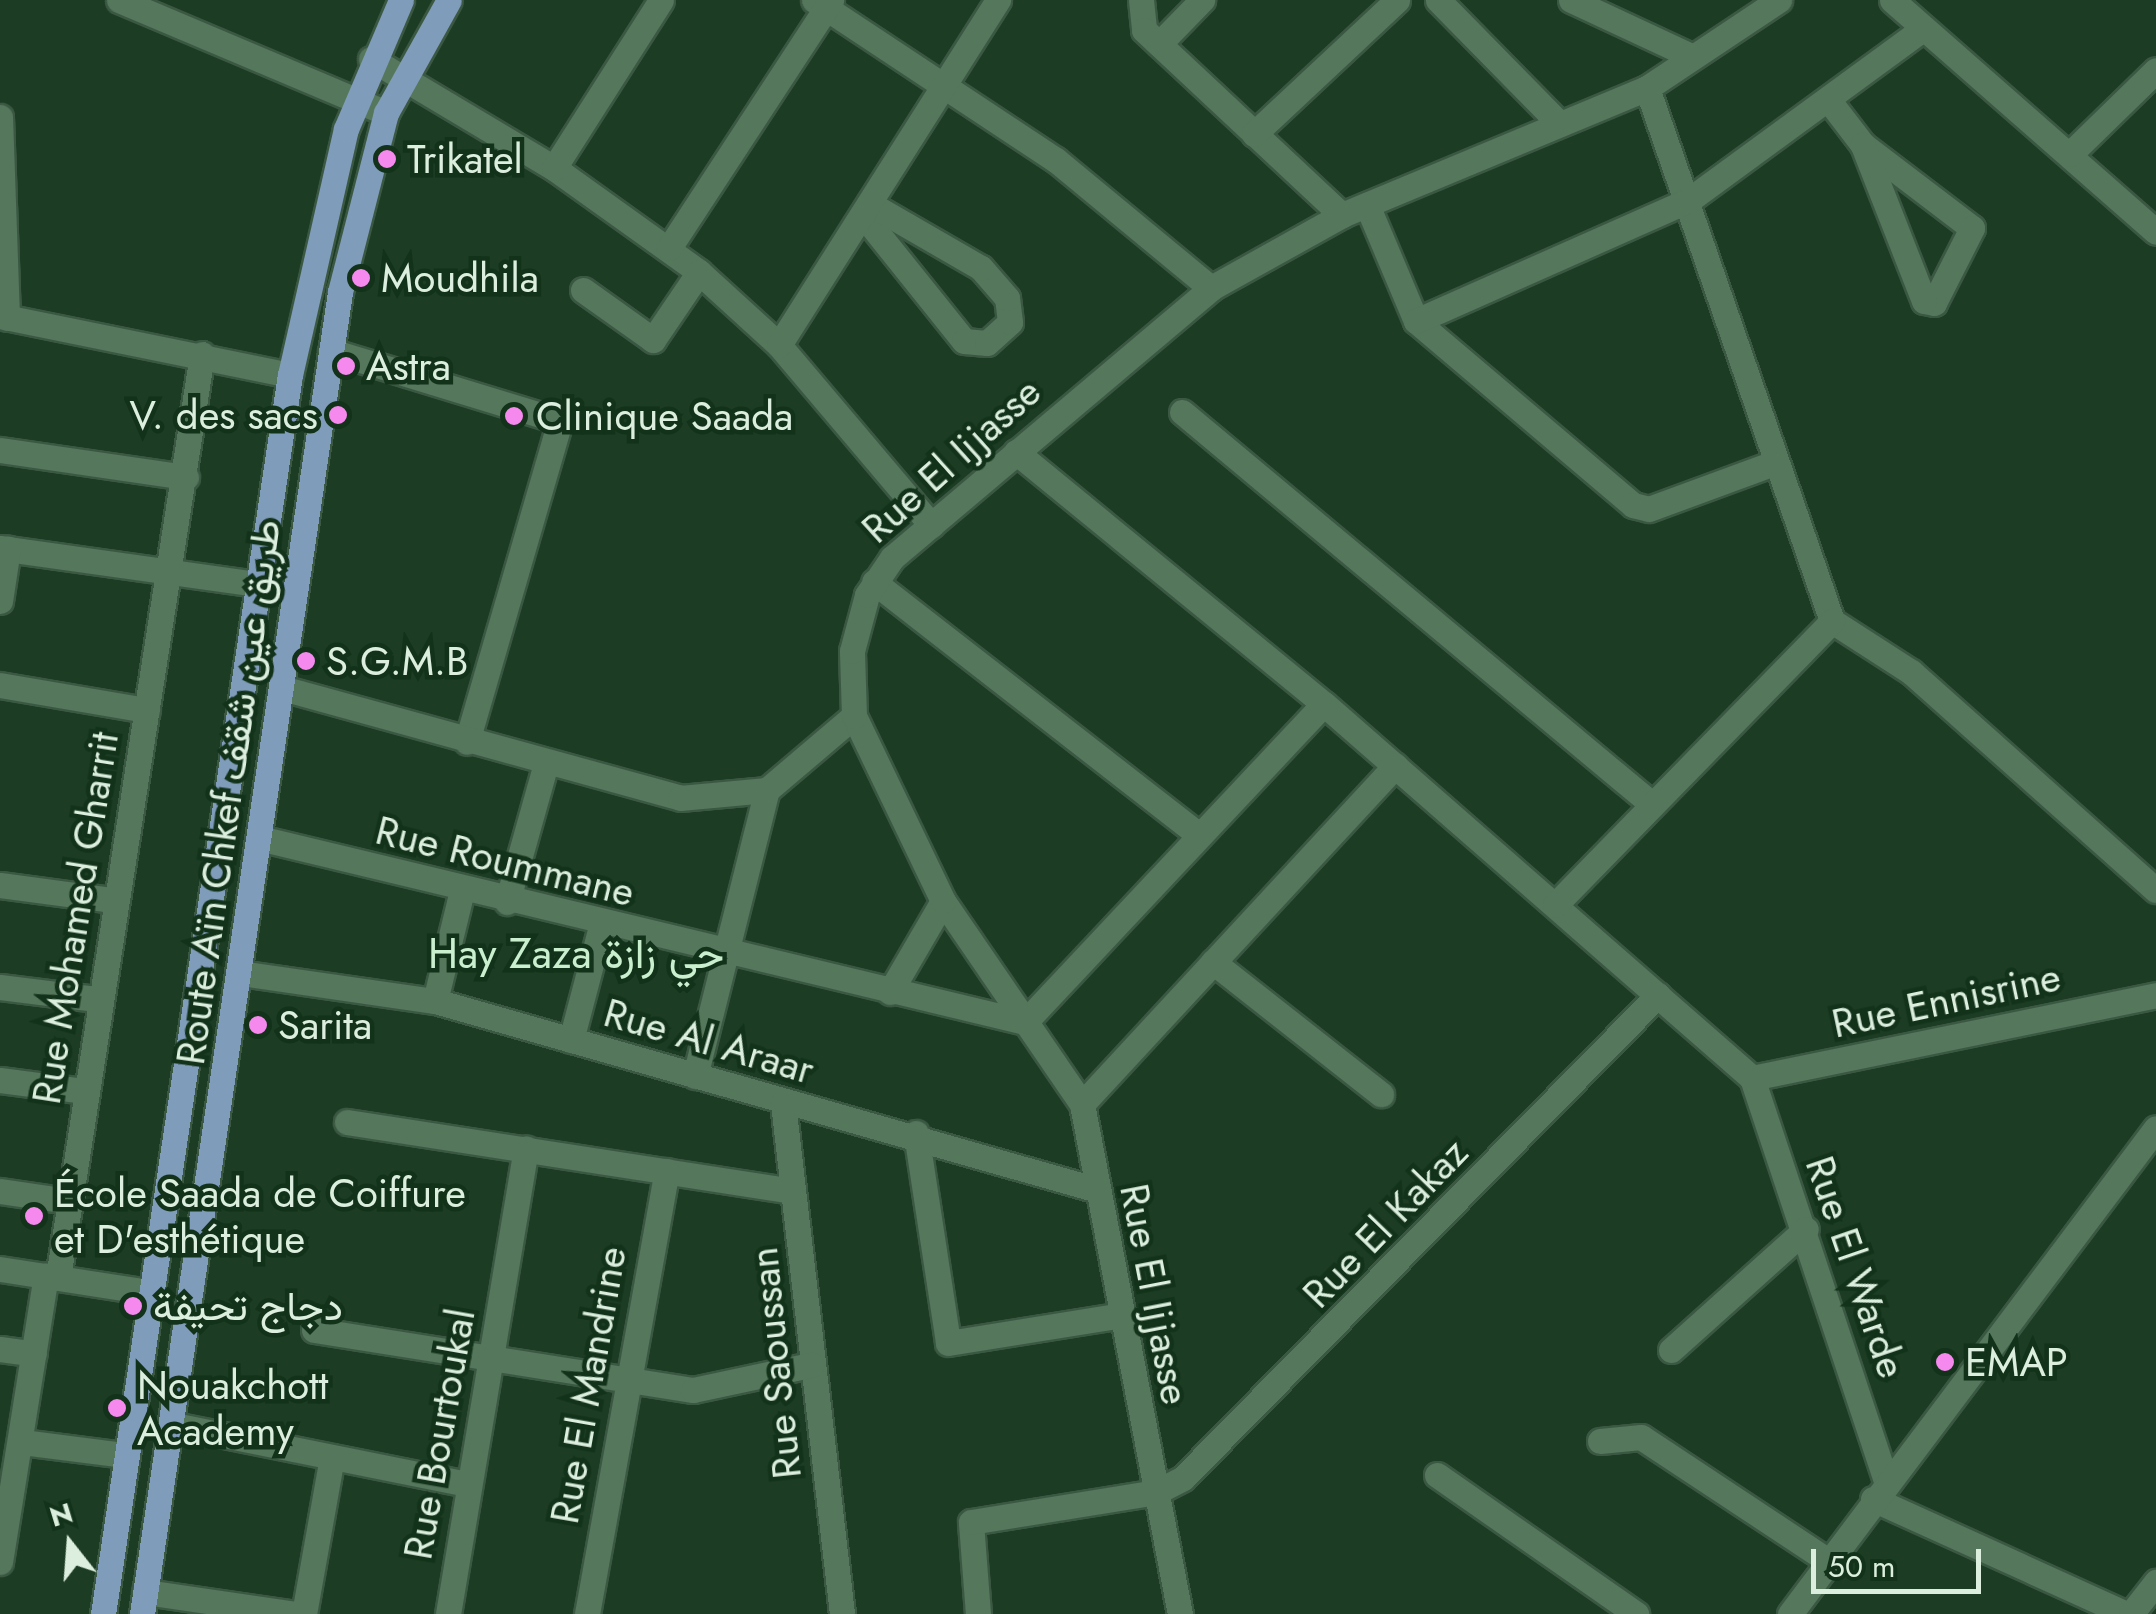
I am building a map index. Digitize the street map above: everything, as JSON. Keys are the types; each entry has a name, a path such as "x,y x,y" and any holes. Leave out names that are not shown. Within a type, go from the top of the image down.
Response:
{"main road":[{"name":"Route Aïn Chkef طريق عين شقف","path":"103,1614 123,1455 290,375 355,101 401,0"},
{"name":"Route Aïn Chkef طريق عين شقف","path":"144,1603 354,221 386,113 402,76 449,0"}],"street":[{"path":"119,0 386,113"},
{"path":"554,168 660,0"},
{"path":"779,345 998,0"},
{"path":"1142,0 1137,16 1160,44 1342,215"},
{"path":"1160,44 1202,0"},
{"path":"1254,134 1397,0"},
{"path":"1438,0 1558,122"},
{"path":"1571,0 1691,56"},
{"name":"Rue El Ijjasse","path":"1176,1613 1122,1315 1094,1188 1082,1104 943,901 854,716 854,636 874,582 932,525 1211,288 1342,215 1647,88 1779,0"},
{"path":"1892,0 2156,232"},
{"path":"669,248 824,3 1056,160 1211,288"},
{"path":"1416,321 1689,200 1830,102 1922,30"},
{"path":"371,59 554,168 698,272 779,345 932,525"},
{"path":"2070,154 2154,77"},
{"path":"1647,88 1689,200 1770,464 1832,621 1911,672 2156,890"},
{"path":"1830,102 1864,145 1972,228 1934,303 1924,301 1864,145"},
{"path":"0,118 4,317 202,354 290,375"},
{"path":"1367,205 1416,321 1633,505 1649,509 1770,464"},
{"path":"866,210 981,268 1008,298 1010,322 987,343 964,340 866,210"},
{"path":"583,290 653,340 698,272"},
{"path":"332,351 560,421 468,742"},
{"name":"Rue Mohamed Gharrit","path":"0,1562 16,1427 68,1201 96,1000 174,572 202,354"},
{"path":"1182,412 1648,801"},
{"path":"0,450 186,477"},
{"path":"1016,452 1324,704 1752,1078"},
{"path":"0,601 4,548 257,584"},
{"path":"874,582 1198,834"},
{"path":"1555,905 1648,801 1832,621"},
{"path":"0,686 147,710"},
{"path":"282,688 680,798 767,790 854,716"},
{"path":"1026,1022 1198,834 1324,704"},
{"path":"507,902 546,763"},
{"path":"1082,1104 1395,766"},
{"path":"695,1076 767,790"},
{"name":"Rue Roummane","path":"259,838 726,956 1026,1022"},
{"path":"0,885 113,900"},
{"path":"435,1002 462,890"},
{"path":"890,992 943,901"},
{"path":"571,1040 602,923"},
{"path":"1213,962 1381,1094"},
{"name":"Rue Al Araar","path":"240,973 435,1002 783,1103 916,1133 1094,1188"},
{"path":"0,987 96,1000"},
{"name":"Rue El Kakaz","path":"1156,1492 1183,1478 1355,1311 1658,995"},
{"name":"Rue Ennisrine","path":"1752,1078 2156,995"},
{"name":"Rue El Warde","path":"1752,1078 1806,1229 1880,1490"},
{"path":"0,1080 83,1090"},
{"name":"Rue Saoussan","path":"783,1103 841,1614"},
{"path":"347,1122 794,1191"},
{"path":"1790,1614 2156,1128"},
{"path":"916,1133 948,1343 1122,1315"},
{"name":"Rue Bourtoukal","path":"448,1614 526,1148"},
{"name":"Rue El Mandrine","path":"586,1614 624,1382 667,1170"},
{"path":"0,1191 68,1201"},
{"path":"1671,1350 1806,1229"},
{"path":"0,1269 149,1292"},
{"path":"314,1330 624,1382 707,1390 811,1365"},
{"path":"0,1349 34,1354"},
{"path":"174,1425 467,1484"},
{"path":"16,1427 123,1455"},
{"path":"1600,1441 1641,1438 1828,1561"},
{"path":"304,1614 332,1458"},
{"path":"1437,1475 1636,1614"},
{"path":"1880,1490 2129,1614 2156,1582"},
{"path":"978,1614 971,1522 1156,1492"},
{"path":"144,1603 296,1614"}],"place":[{"name":"Trikatel","path":"387,159"},
{"name":"Moudhila","path":"361,278"},
{"name":"Astra","path":"346,366"},
{"name":"V. des sacs","path":"338,415"},
{"name":"Clinique Saada","path":"514,416"},
{"name":"S.G.M.B","path":"306,661"},
{"name":"Sarita","path":"258,1025"},
{"name":"École Saada de Coiffure et D'esthétique","path":"34,1216"},
{"name":"دجاج تحيفة","path":"133,1306"},
{"name":"EMAP","path":"1945,1362"},
{"name":"Nouakchott Academy","path":"117,1408"}],"district":[{"name":"Hay Zaza حي زازة","path":"576,954"}]}
